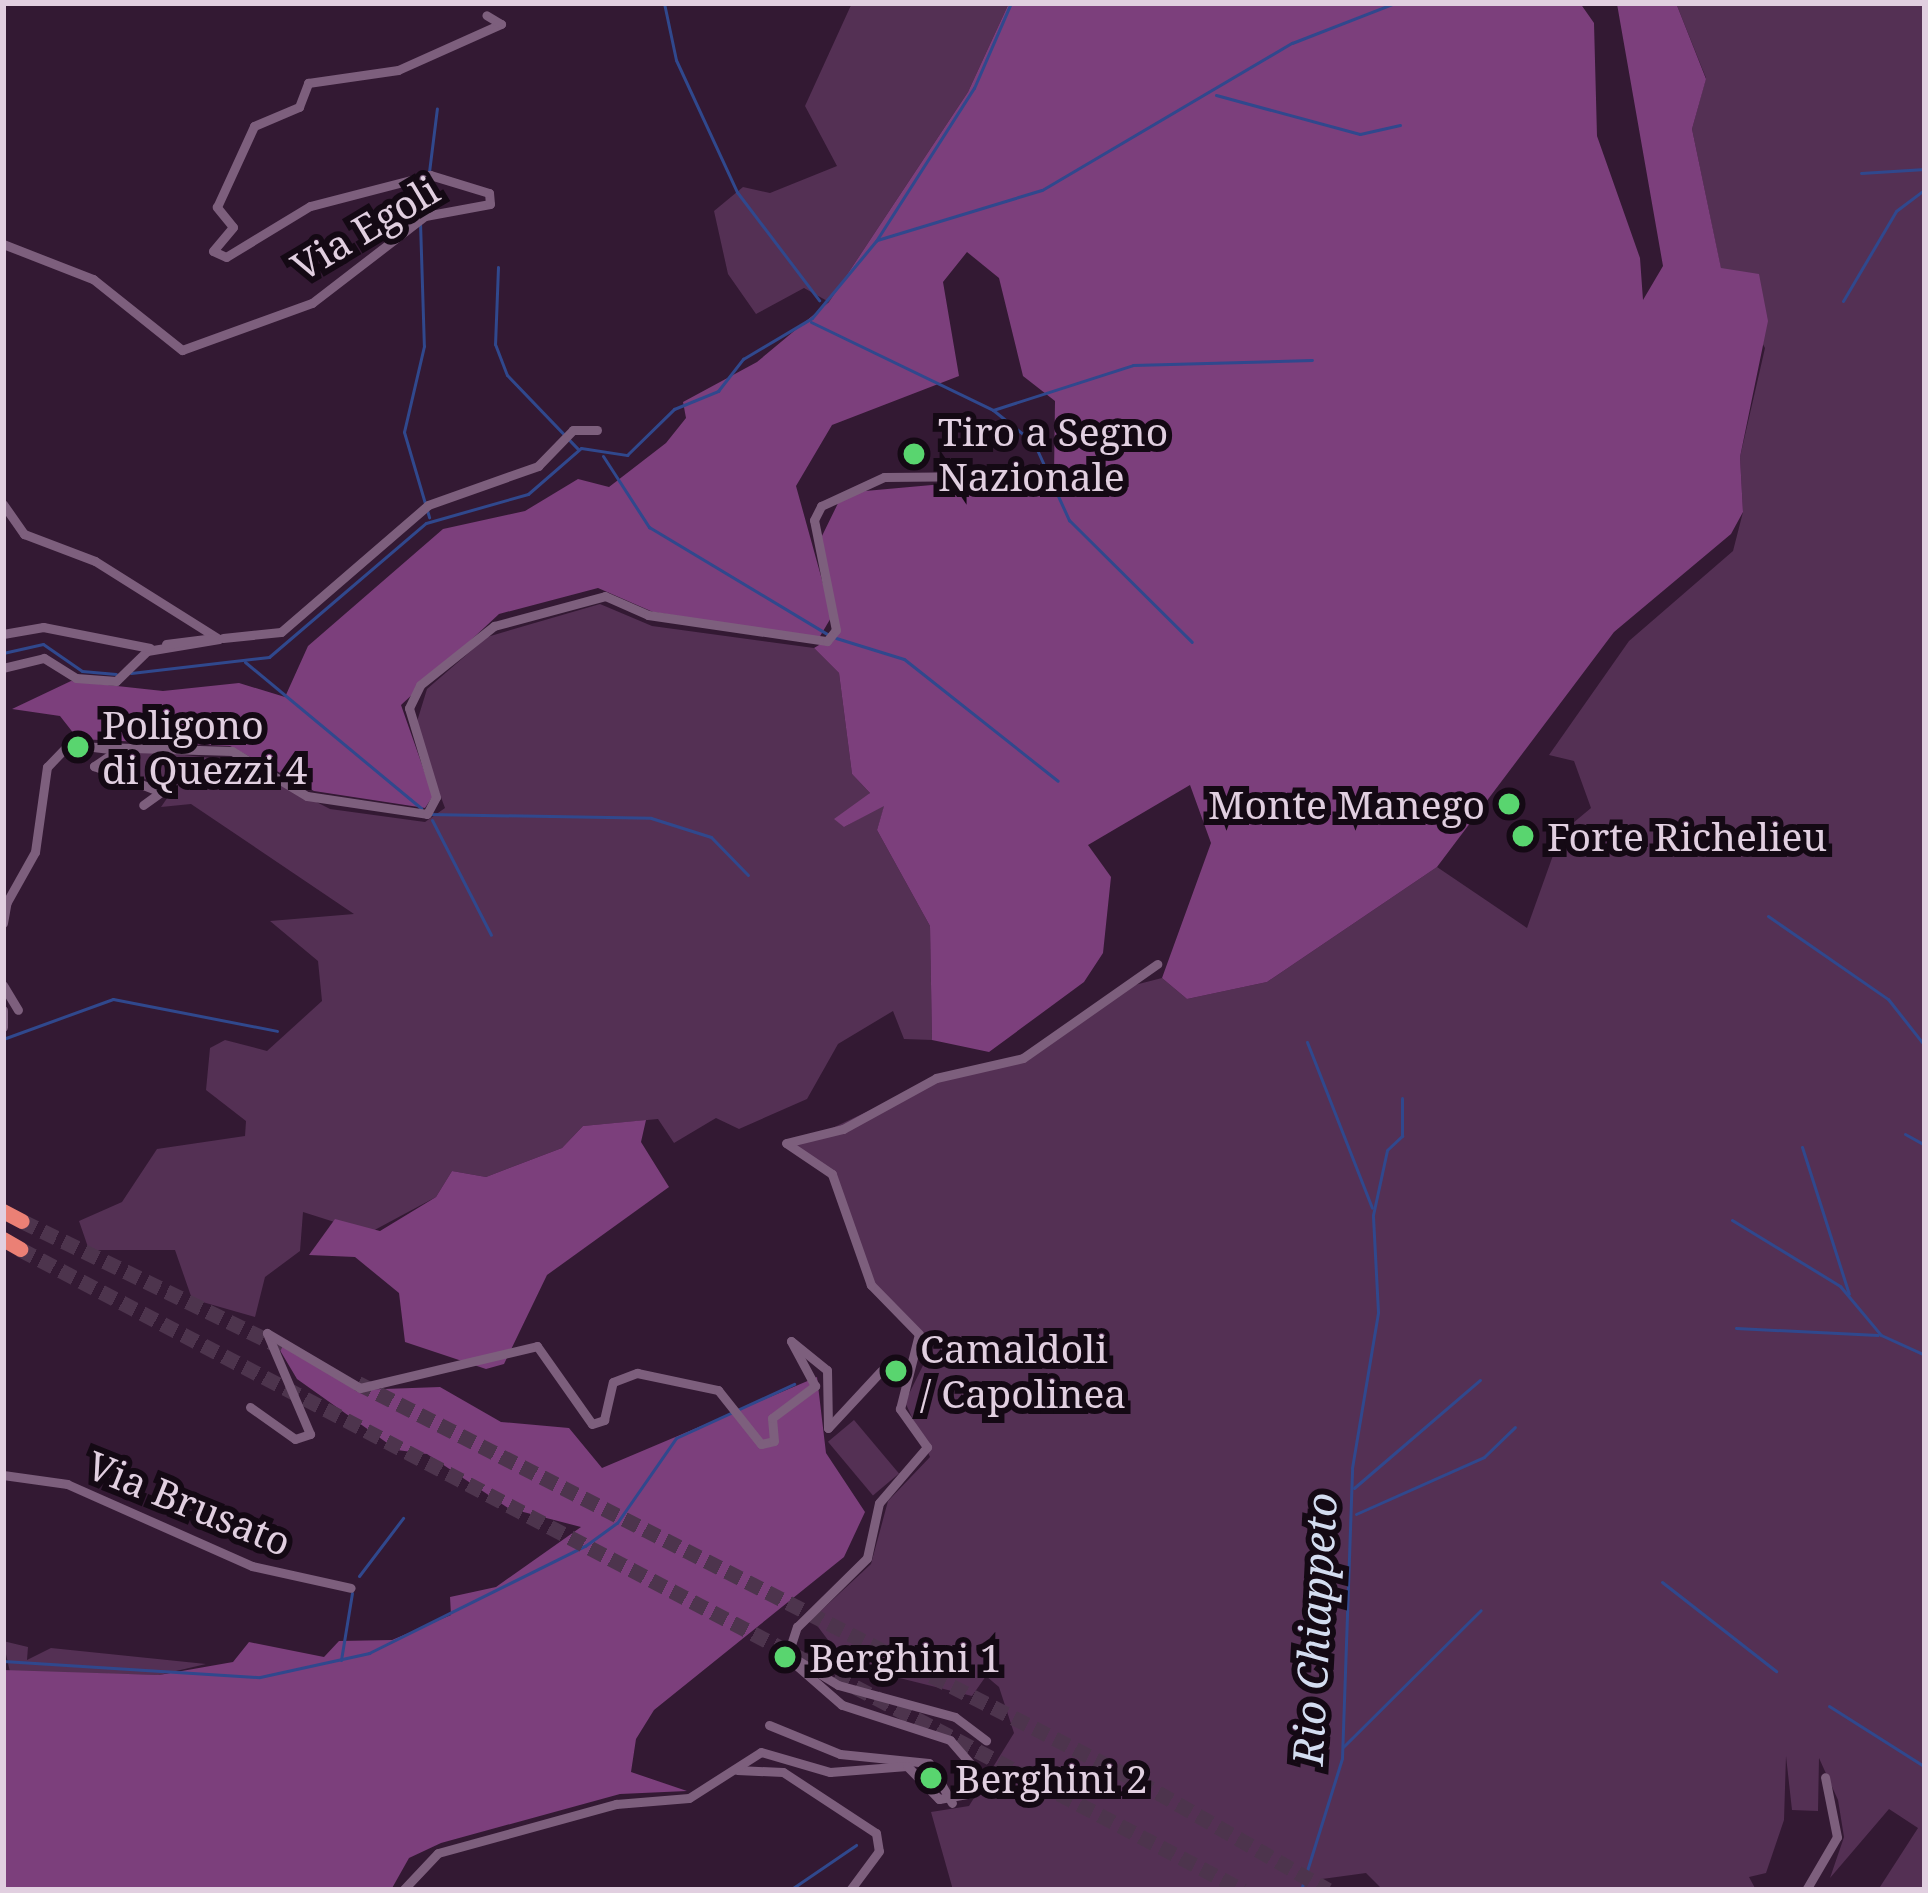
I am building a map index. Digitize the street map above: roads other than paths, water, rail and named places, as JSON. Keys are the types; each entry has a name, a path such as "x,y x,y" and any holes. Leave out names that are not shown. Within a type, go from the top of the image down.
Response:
{"highway":[{"path":"3,1211 22,1221"},
{"path":"3,1239 20,1250"}],"street":[{"name":"Via Egoli","path":"3,244 93,279 187,350 312,303 425,216 491,200 430,176 310,206 237,254 213,251 233,227 217,207 254,126 299,107 308,83 398,70 502,24 485,15"},
{"path":"3,668 44,658 76,678 126,677 145,653 281,632 428,505 538,466 573,430 597,430"},
{"path":"3,923 5,905 35,852 46,767 83,741 232,751 307,796 427,814 436,797 409,709 420,685 494,626 605,596 648,615 827,641 836,630 814,520 821,506 884,477 991,476"},
{"path":"3,504 24,534 207,626 216,644 145,653 43,627 3,634"},
{"path":"83,741 121,752 96,768 161,792 143,805"},
{"path":"786,1652 797,1627 867,1558 879,1503 926,1447 900,1408 919,1334 872,1285 832,1174 787,1141 843,1130 936,1078 1023,1058 1156,964"},
{"path":"3,985 18,1010"},
{"path":"3,1010 3,1027"},
{"path":"250,1407 296,1438 310,1433 267,1333 360,1388 537,1346 592,1424 604,1420 613,1382 637,1373 718,1390 761,1444 774,1441 772,1418 815,1386 791,1341 826,1370 828,1427 881,1372"},
{"name":"Via Brusato","path":"3,1475 67,1484 252,1566 351,1588"},
{"path":"786,1652 838,1685 955,1717 986,1740"},
{"path":"786,1652 842,1705 926,1726 963,1751 977,1786 952,1803"},
{"path":"769,1725 840,1754 929,1763 952,1803"},
{"path":"404,1890 438,1853 616,1804 689,1798 761,1753 830,1772 907,1766 952,1803"},
{"path":"737,1770 783,1772 876,1832 879,1851 850,1890"},
{"path":"1806,1890 1837,1837 1825,1777"}],"waterway":[{"path":"664,3 676,60 737,192 819,300"},
{"path":"131,673 269,657 426,523 528,494 581,448 627,455 674,409 718,391 743,359 812,318 876,241 974,88 1011,3"},
{"path":"877,240 1042,190 1292,43 1395,3"},
{"path":"1216,95 1360,134 1400,125"},
{"path":"429,172 437,108"},
{"path":"1861,173 1925,169"},
{"path":"421,212 426,181"},
{"path":"1843,301 1896,211 1925,189"},
{"path":"420,222 424,346 404,432 429,517"},
{"path":"498,267 495,344 507,375 578,449"},
{"path":"811,322 993,410 1034,443 1069,520 1192,642"},
{"path":"993,410 1133,365 1312,360"},
{"path":"603,456 649,527 827,634"},
{"path":"836,638 904,659 1058,781"},
{"path":"3,653 43,644 82,671 116,674"},
{"path":"245,662 421,808"},
{"path":"429,814 651,818 711,837 748,875"},
{"path":"432,820 491,935"},
{"path":"1768,916 1888,999 1925,1046"},
{"path":"3,1039 113,999 277,1031"},
{"path":"1307,1042 1372,1208"},
{"name":"Rio Chiappeto","path":"1301,1890 1342,1758 1352,1468 1378,1312 1373,1215 1387,1150 1402,1136 1402,1098"},
{"path":"1905,1134 1925,1145"},
{"path":"1802,1147 1849,1294"},
{"path":"1732,1220 1840,1286 1881,1335 1925,1355"},
{"path":"1736,1328 1878,1335"},
{"path":"1354,1488 1480,1380"},
{"path":"3,1661 260,1677 369,1653 585,1546 617,1523 676,1438 794,1384"},
{"path":"1356,1514 1484,1457 1515,1427"},
{"path":"359,1576 403,1518"},
{"path":"1662,1582 1776,1671"},
{"path":"341,1660 352,1593"},
{"path":"1343,1747 1481,1610"},
{"path":"1829,1706 1925,1767"},
{"path":"790,1890 856,1845"}],"tunnel":[{"path":"22,1221 282,1347"},
{"path":"20,1249 1243,1890"},
{"path":"358,1383 1138,1781 1328,1890"}],"place":[{"name":"Tiro a Segno Nazionale","path":"914,454"},
{"name":"Poligono di Quezzi 4","path":"78,747"},
{"name":"Monte Manego","path":"1509,804"},
{"name":"Forte Richelieu","path":"1523,836"},
{"name":"Camaldoli / Capolinea","path":"896,1371"},
{"name":"Berghini 1","path":"785,1657"},
{"name":"Berghini 2","path":"931,1778"}]}
